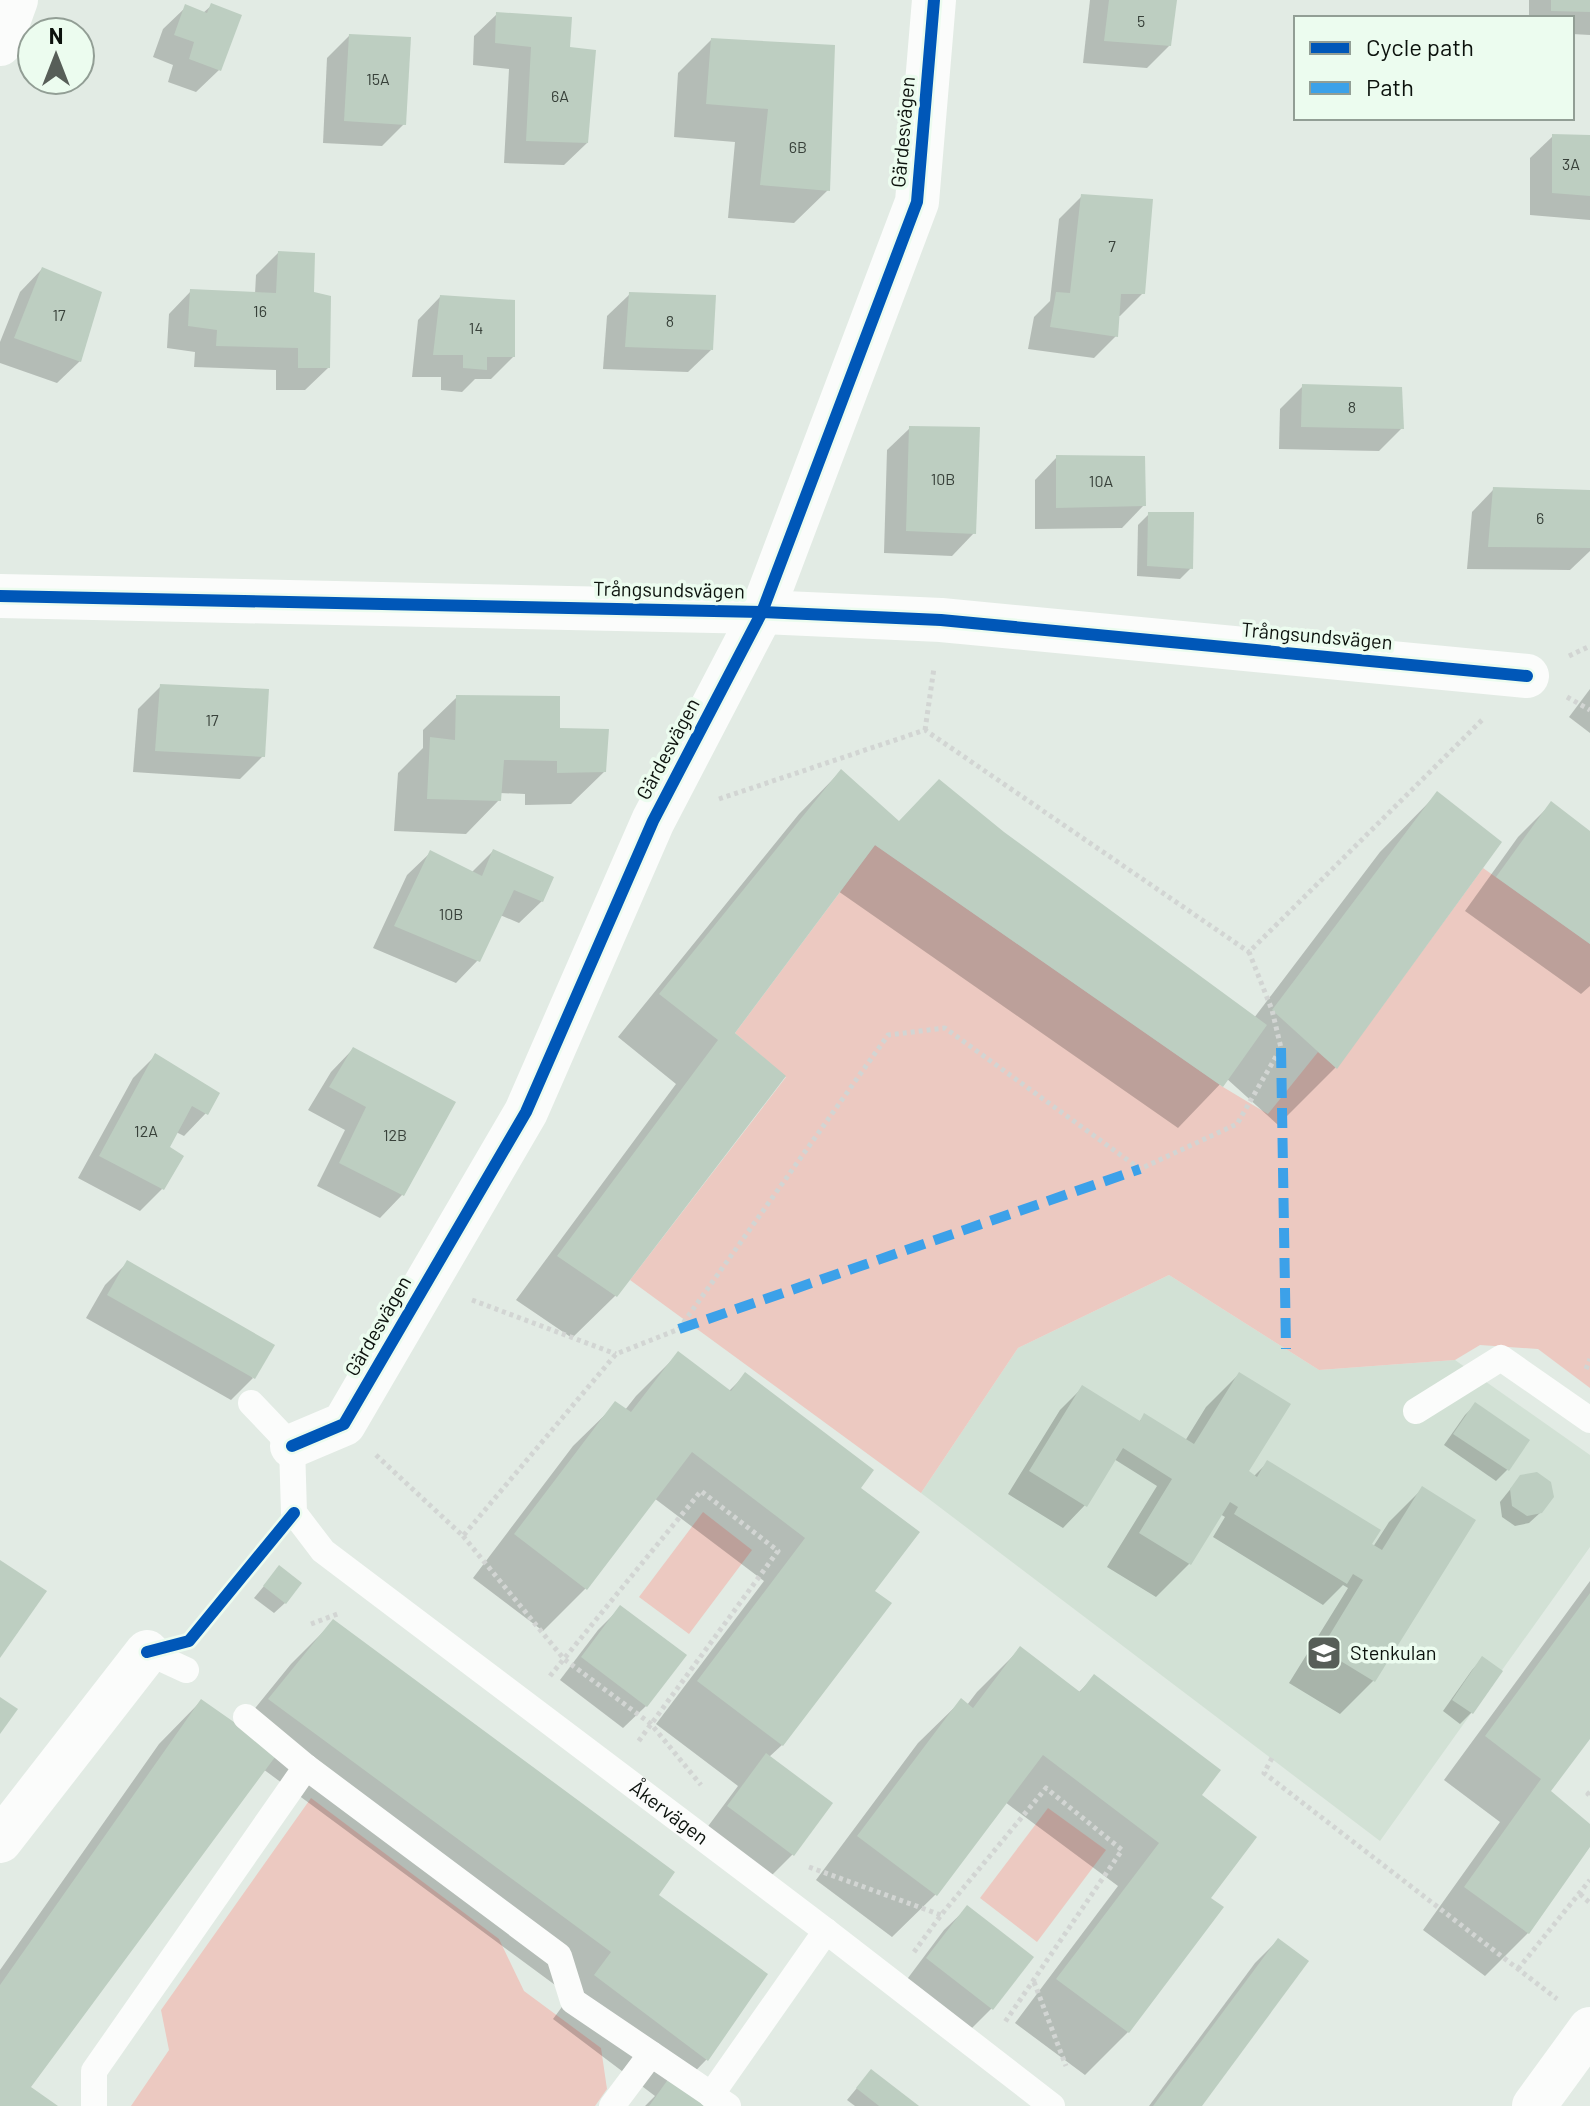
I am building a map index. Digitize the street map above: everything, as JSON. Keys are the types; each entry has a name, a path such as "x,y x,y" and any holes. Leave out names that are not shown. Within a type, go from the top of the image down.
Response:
{"street":[{"path":"0,44 16,0"},
{"name":"Gärdesvägen","path":"344,1424 526,1112 653,821 762,612 917,202 934,0"},
{"name":"Trångsundsvägen","path":"0,596 762,612 941,620 1527,676"},
{"path":"292,1446 344,1424"},
{"path":"0,1841 147,1652"},
{"path":"1534,2106 1578,2018"}],"lane":[{"path":"1416,1411 1501,1358 1590,1420"},
{"path":"251,1403 292,1446"},
{"name":"Åkervägen","path":"292,1446 294,1513 323,1551 1052,2106"},
{"path":"147,1652 186,1670"},
{"path":"246,1717 306,1767 559,1956 573,2001 719,2100 826,1931"},
{"path":"94,2106 94,2071 306,1767"},
{"path":"612,2106 651,2054"}],"path":[{"path":"925,730 941,620"},
{"path":"1249,952 1527,676"},
{"path":"653,821 925,730"},
{"path":"463,1536 616,1354 679,1329 888,1035 945,1028 1140,1169 1237,1124 1281,1048 1272,1010 1249,952 925,730"},
{"path":"426,1283 616,1354"},
{"path":"344,1424 463,1536 564,1659 651,1724 709,1795"},
{"path":"527,1705 701,1491 778,1551 616,1772"},
{"path":"1272,1758 1264,1773 1578,2018"},
{"path":"893,1983 941,1915 1046,1788 1122,1850 984,2053"},
{"path":"808,1867 941,1915"},
{"path":"1518,1969 1590,1880"},
{"path":"1580,1894 1590,1903"},
{"path":"1033,1981 1071,2078"}],"shaded area":[{"path":"875,845 1223,1087 1268,1114 1318,1052 1337,1068 1483,868 1590,944 1590,1388 1538,1349 1480,1345 1455,1360 1319,1370 1169,1275 1018,1348 921,1493 630,1280 786,1077 735,1033"},
{"name":"Stenkulan","path":"1169,1275 1319,1370 1455,1360 1590,1455 1590,1547 1380,1841 921,1493 1018,1348"},
{"path":"703,1512 752,1550 689,1634 639,1597"},
{"path":"311,1798 499,1939 524,1991 601,2048 607,2089 595,2106 131,2106 169,2050 161,2010"},
{"path":"1048,1808 1106,1850 1037,1942 980,1898"}],"building":[{"path":"1109,0 1177,0 1171,46 1104,41"},
{"path":"1551,0 1590,0 1590,12 1551,11"},
{"path":"211,3 242,15 221,71 189,59 194,42 174,35 185,4 207,13"},
{"path":"496,12 572,17 570,47 596,50 588,143 526,141 531,47 495,43"},
{"path":"349,34 411,37 406,125 344,121"},
{"path":"711,38 835,45 830,191 760,185 768,109 706,104"},
{"path":"1552,134 1590,135 1590,196 1552,193"},
{"path":"1081,194 1153,199 1145,294 1121,294 1118,337 1050,327 1056,292 1070,293"},
{"path":"278,251 315,253 314,292 331,296 330,368 298,368 298,348 216,346 217,330 188,326 190,289 276,293"},
{"path":"42,267 102,292 81,362 14,338"},
{"path":"629,292 716,295 713,350 625,347"},
{"path":"440,295 515,300 515,357 487,357 487,370 463,368 463,355 433,355"},
{"path":"1302,384 1402,387 1404,429 1301,427"},
{"path":"909,426 980,427 976,534 906,531"},
{"path":"1056,455 1145,456 1146,506 1056,508"},
{"path":"1493,487 1590,490 1590,548 1488,547"},
{"path":"1148,512 1194,512 1193,569 1147,566"},
{"path":"160,684 269,689 265,757 155,751"},
{"path":"456,695 560,696 560,728 609,729 606,772 557,773 557,761 504,760 501,801 427,799 430,737 455,740"},
{"path":"841,769 899,821 939,779 1004,832 1267,1025 1223,1087 875,845 735,1033 786,1076 617,1297 557,1256 718,1040 659,994"},
{"path":"1437,791 1502,842 1337,1069 1272,1010"},
{"path":"1551,801 1590,831 1590,944 1496,877"},
{"path":"493,849 554,877 543,902 514,890 480,962 394,926 430,850 482,876"},
{"path":"353,1047 456,1102 404,1196 339,1163 366,1107 329,1087"},
{"path":"155,1053 220,1093 208,1115 192,1106 170,1147 184,1156 164,1190 99,1156"},
{"path":"127,1260 275,1345 255,1379 107,1295"},
{"path":"678,1351 731,1391 745,1372 874,1470 861,1488 920,1532 875,1591 892,1603 783,1746 697,1681 805,1538 692,1452 587,1590 514,1534 615,1401 631,1412"},
{"path":"1239,1372 1291,1404 1249,1471 1257,1477 1267,1460 1381,1530 1372,1544 1382,1550 1422,1486 1476,1520 1375,1682 1321,1649 1363,1580 1353,1574 1347,1584 1234,1514 1238,1507 1230,1502 1191,1565 1139,1533 1172,1479 1123,1448 1087,1507 1029,1471 1082,1385 1140,1421 1144,1413 1194,1444"},
{"path":"1475,1402 1530,1440 1509,1471 1453,1434"},
{"path":"1537,1472 1551,1482 1554,1497 1542,1513 1527,1516 1512,1506 1510,1489 1520,1475"},
{"path":"0,1560 47,1591 0,1658"},
{"path":"279,1565 302,1583 286,1604 263,1586"},
{"path":"1590,1593 1590,1739 1551,1791 1590,1824 1590,1847 1529,1934 1464,1887 1541,1779 1485,1736"},
{"path":"620,1605 687,1655 647,1707 581,1657"},
{"path":"333,1619 675,1872 659,1895 768,1974 708,2061 594,1975 611,1952 268,1699"},
{"path":"1020,1646 1080,1692 1094,1674 1221,1770 1202,1795 1257,1837 1211,1898 1224,1907 1129,2033 1056,1979 1159,1843 1043,1755 937,1896 857,1836 961,1698 973,1708"},
{"path":"1482,1656 1503,1671 1473,1714 1452,1700"},
{"path":"0,1697 18,1709 0,1734"},
{"path":"201,1699 278,1753 31,2087 58,2106 0,2106 0,1985"},
{"path":"766,1753 833,1803 794,1856 727,1806"},
{"path":"967,1905 1034,1957 993,2010 926,1958"},
{"path":"1278,1938 1309,1961 1202,2106 1153,2106"},
{"path":"871,2069 919,2106 879,2106 856,2088"},
{"path":"669,2078 707,2106 649,2106"}],"marked path":[{"path":"1281,1048 1286,1349"},
{"path":"679,1329 1140,1169"}],"cycle path":[{"path":"292,1446 344,1424 526,1112 653,821 762,612 917,202 934,0"},
{"path":"0,596 762,612 941,620 1527,676"},
{"path":"147,1652 189,1641 294,1513"}],"place":[{"name":"Stenkulan","path":"1324,1653"}]}
